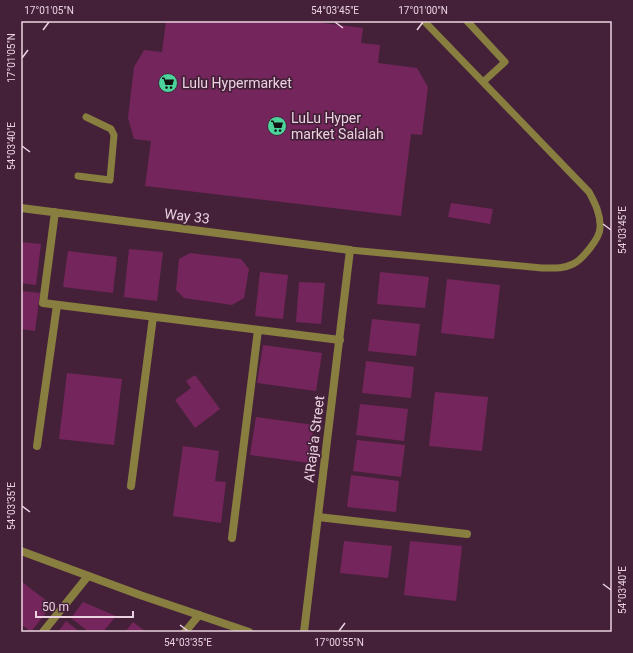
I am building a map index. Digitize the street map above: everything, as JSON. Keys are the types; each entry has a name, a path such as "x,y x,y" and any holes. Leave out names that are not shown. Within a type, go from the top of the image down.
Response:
{"street":[{"name":"Way 33","path":"21,208 350,250"},
{"path":"55,212 43,304 340,340"},
{"name":"A'Raja'a Street","path":"304,632 350,250"},
{"path":"37,446 57,305"},
{"path":"131,486 153,317"},
{"path":"232,538 258,330"},
{"path":"318,517 467,534"},
{"path":"21,551 249,632"},
{"path":"43,632 88,576"},
{"path":"185,632 199,615"}],"lane":[{"path":"350,250 542,268 560,268 574,264 593,244 600,229 597,206 589,192 424,21"},
{"path":"467,21 505,62 483,82"},
{"path":"78,176 110,180 114,135 111,129 86,117"}],"building":[{"name":"LuLu Hyper market Salalah","path":"166,21 306,21 363,28 361,43 380,45 378,63 417,68 428,87 422,135 411,134 401,216 145,186 151,141 134,139 128,118 134,67 144,50 162,52"},
{"path":"451,203 493,209 490,224 448,217"},
{"path":"21,242 41,244 36,285 21,283"},
{"path":"129,249 163,252 157,301 124,297"},
{"path":"68,251 117,257 113,293 63,287"},
{"path":"190,253 241,259 249,269 244,298 232,305 184,298 176,290 179,259"},
{"path":"260,272 288,275 283,319 255,316"},
{"path":"380,272 429,277 425,308 377,304"},
{"path":"447,279 500,285 494,339 441,333"},
{"path":"299,282 325,283 321,324 296,322"},
{"path":"21,291 40,293 35,331 21,329"},
{"path":"372,319 420,324 416,356 368,351"},
{"path":"263,345 322,353 316,391 257,383"},
{"path":"366,361 414,367 411,398 362,393"},
{"path":"67,373 122,379 114,445 59,439"},
{"path":"195,375 220,409 195,428 175,400 191,388 186,381"},
{"path":"435,392 488,397 482,451 429,446"},
{"path":"360,404 408,409 404,441 356,435"},
{"path":"256,417 314,425 309,463 250,455"},
{"path":"357,440 405,445 401,477 353,471"},
{"path":"183,446 219,451 215,481 226,482 221,523 173,516"},
{"path":"351,475 399,481 396,512 347,507"},
{"path":"344,541 392,546 388,578 340,573"},
{"path":"410,541 462,546 456,601 404,595"},
{"path":"22,582 52,605 31,632 21,624"},
{"path":"83,602 116,616 103,632 89,632 71,618"},
{"path":"66,621 80,632 58,632"},
{"path":"133,622 146,632 125,632"}],"place":[{"name":"Lulu Hypermarket","path":"168,83"},
{"name":"LuLu Hyper market Salalah","path":"277,126"}]}
